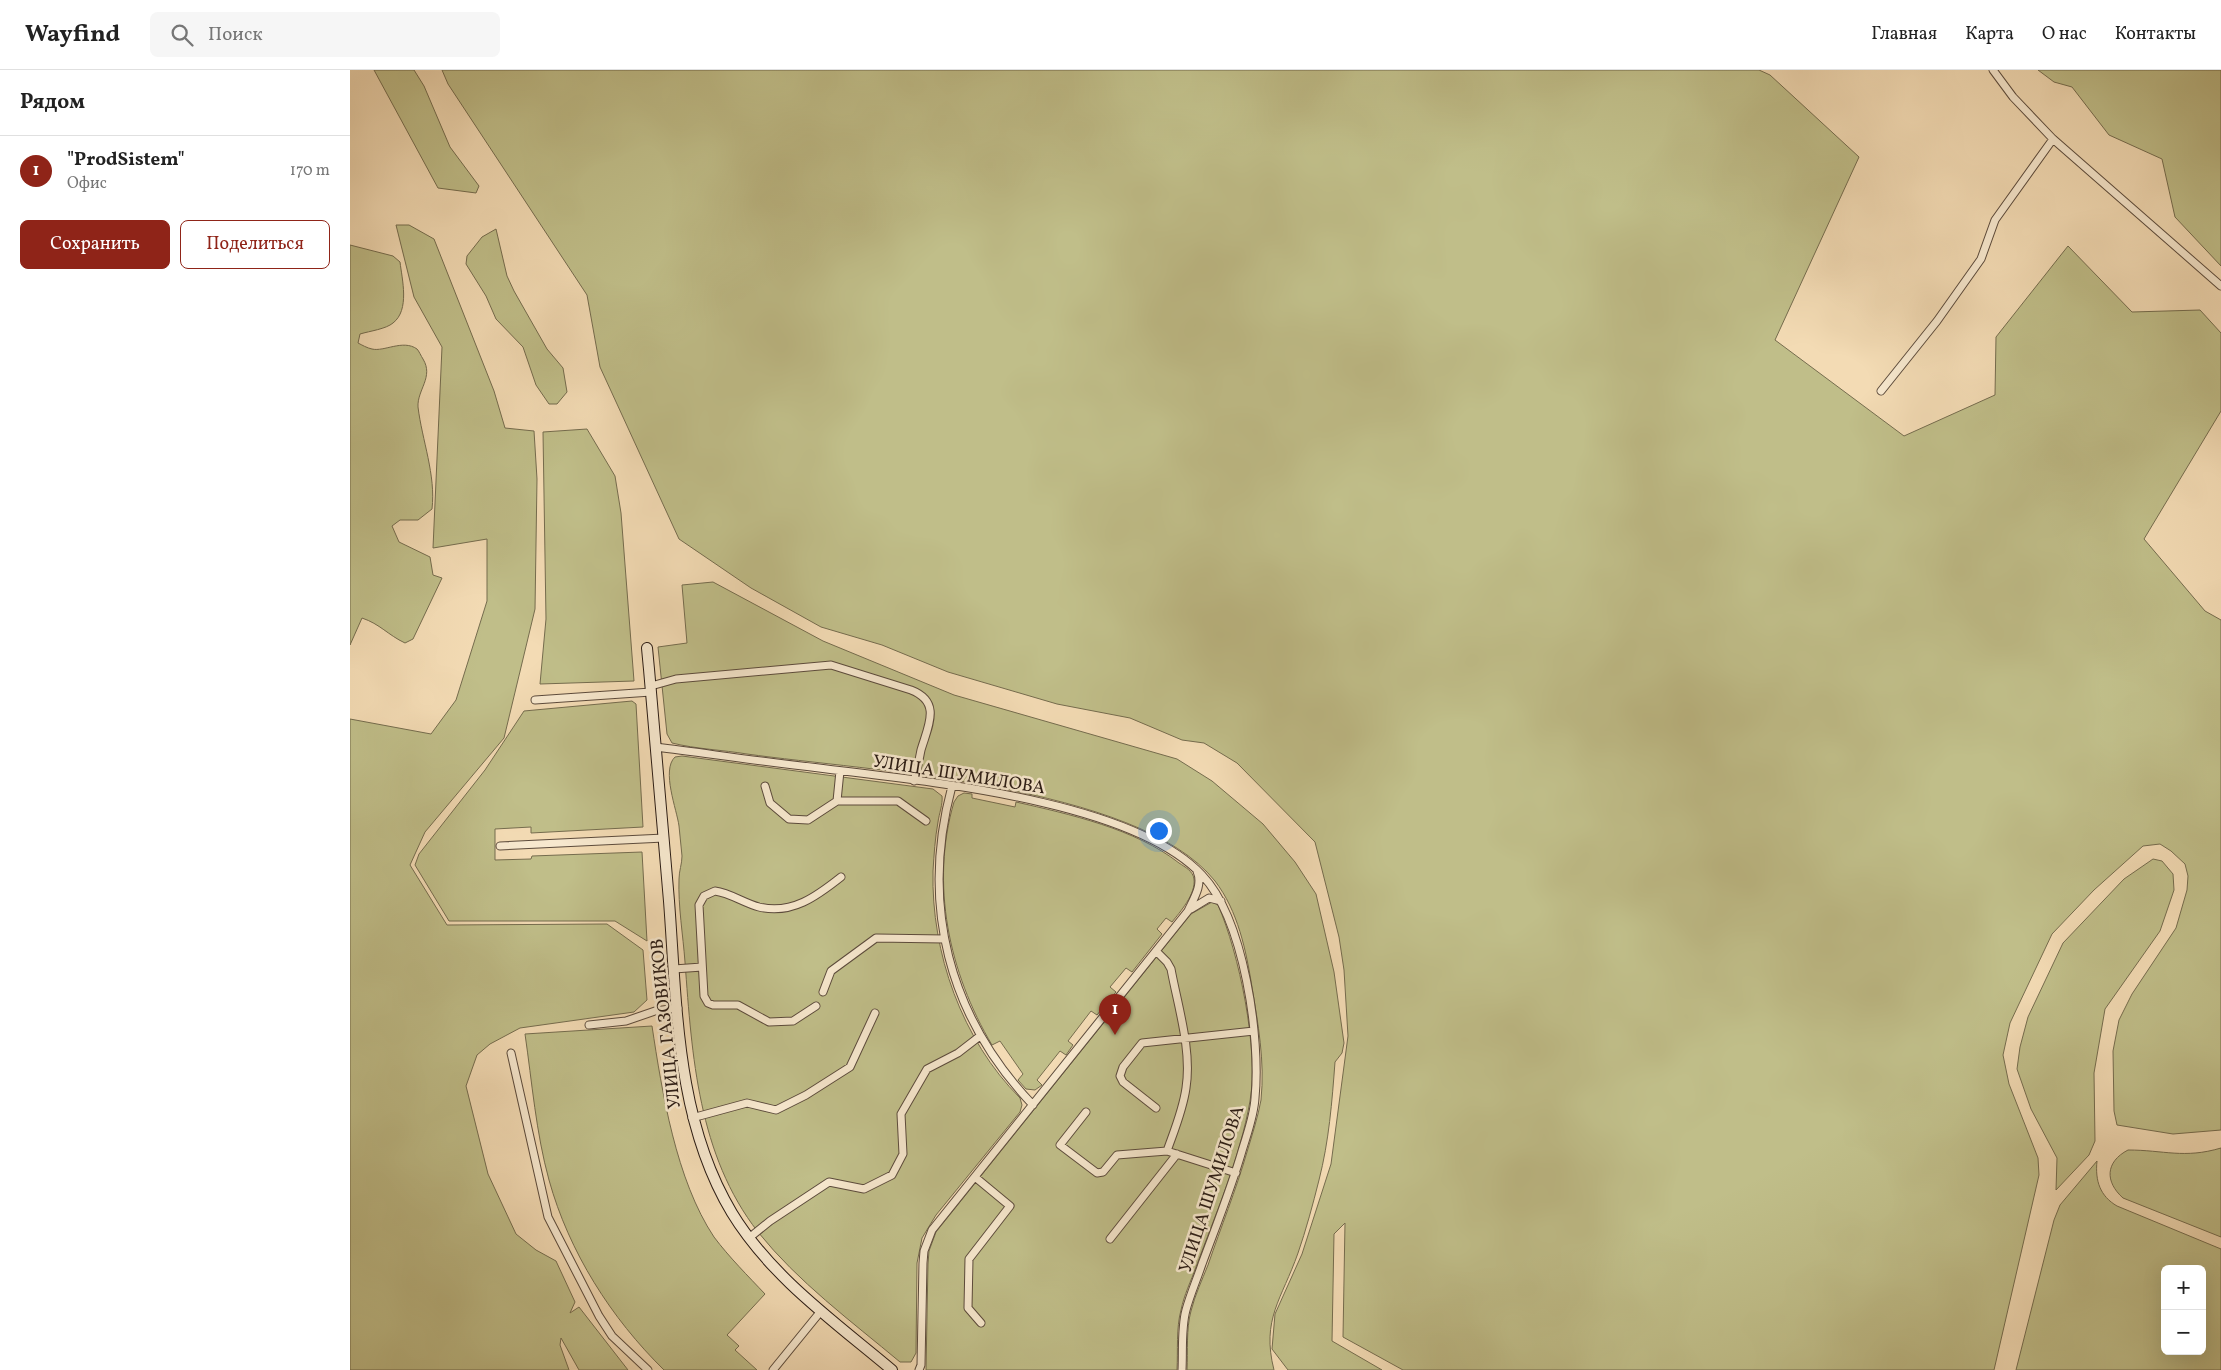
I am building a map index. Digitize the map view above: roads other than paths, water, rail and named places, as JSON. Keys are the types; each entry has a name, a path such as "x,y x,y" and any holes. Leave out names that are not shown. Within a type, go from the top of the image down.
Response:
{"street":[{"path":"1993,70 2013,97 2053,139 2221,286"},
{"path":"1881,391 1937,321 1981,259 1995,220 2053,139"},
{"name":"УЛИЦА ГАЗОВИКОВ","path":"647,648 674,969 686,1081 692,1118 704,1155 718,1189 749,1238 780,1274 892,1370"},
{"path":"534,700 651,689 676,679 831,665 921,694 930,706 930,723 914,781"},
{"name":"УЛИЦА ШУМИЛОВА","path":"656,747 993,792 1101,819 1145,836 1170,848 1193,866 1211,884 1234,928 1243,964 1254,1031 1257,1072 1255,1101 1236,1173 1185,1312 1182,1370"},
{"path":"837,801 840,771"},
{"path":"765,786 770,803 788,819 808,820 837,801 898,801 926,820"},
{"path":"952,786 943,823 939,860 939,898 944,938 959,991 980,1036 1007,1076 1033,1104"},
{"path":"500,846 664,838"},
{"path":"919,1370 921,1365 923,1263 927,1240 940,1219 1188,911 1197,891 1200,878 1193,866"},
{"path":"816,1006 793,1021 769,1022 738,1004 710,1005 705,998 699,905 707,893 718,892 760,907 790,908 814,898 841,877"},
{"path":"1188,911 1206,898 1210,892 1211,884 1203,886 1197,891"},
{"path":"1206,898 1215,898 1222,903"},
{"path":"823,992 831,971 876,938 944,938"},
{"path":"1156,951 1171,969 1184,1038 1187,1075 1186,1088 1167,1151"},
{"path":"674,969 702,967"},
{"path":"589,1025 626,1021 655,1011 678,1008"},
{"path":"692,1118 747,1104 776,1110 806,1095 850,1067 875,1012"},
{"path":"1156,1108 1124,1082 1120,1076 1120,1072 1142,1043 1254,1031"},
{"path":"749,1238 770,1221 829,1182 864,1189 892,1176 903,1154 901,1114 927,1070 958,1053 980,1036"},
{"path":"511,1053 548,1217 599,1316 612,1336 648,1370"},
{"path":"1086,1112 1060,1144 1093,1171 1103,1172 1117,1155 1167,1151 1236,1173"},
{"path":"1110,1239 1178,1154"},
{"path":"974,1177 1010,1206 969,1259 968,1308 981,1322"},
{"path":"773,1370 821,1311"}],"place":[{"name":"\"ProdSistem\"","path":"1115,1035"}]}
